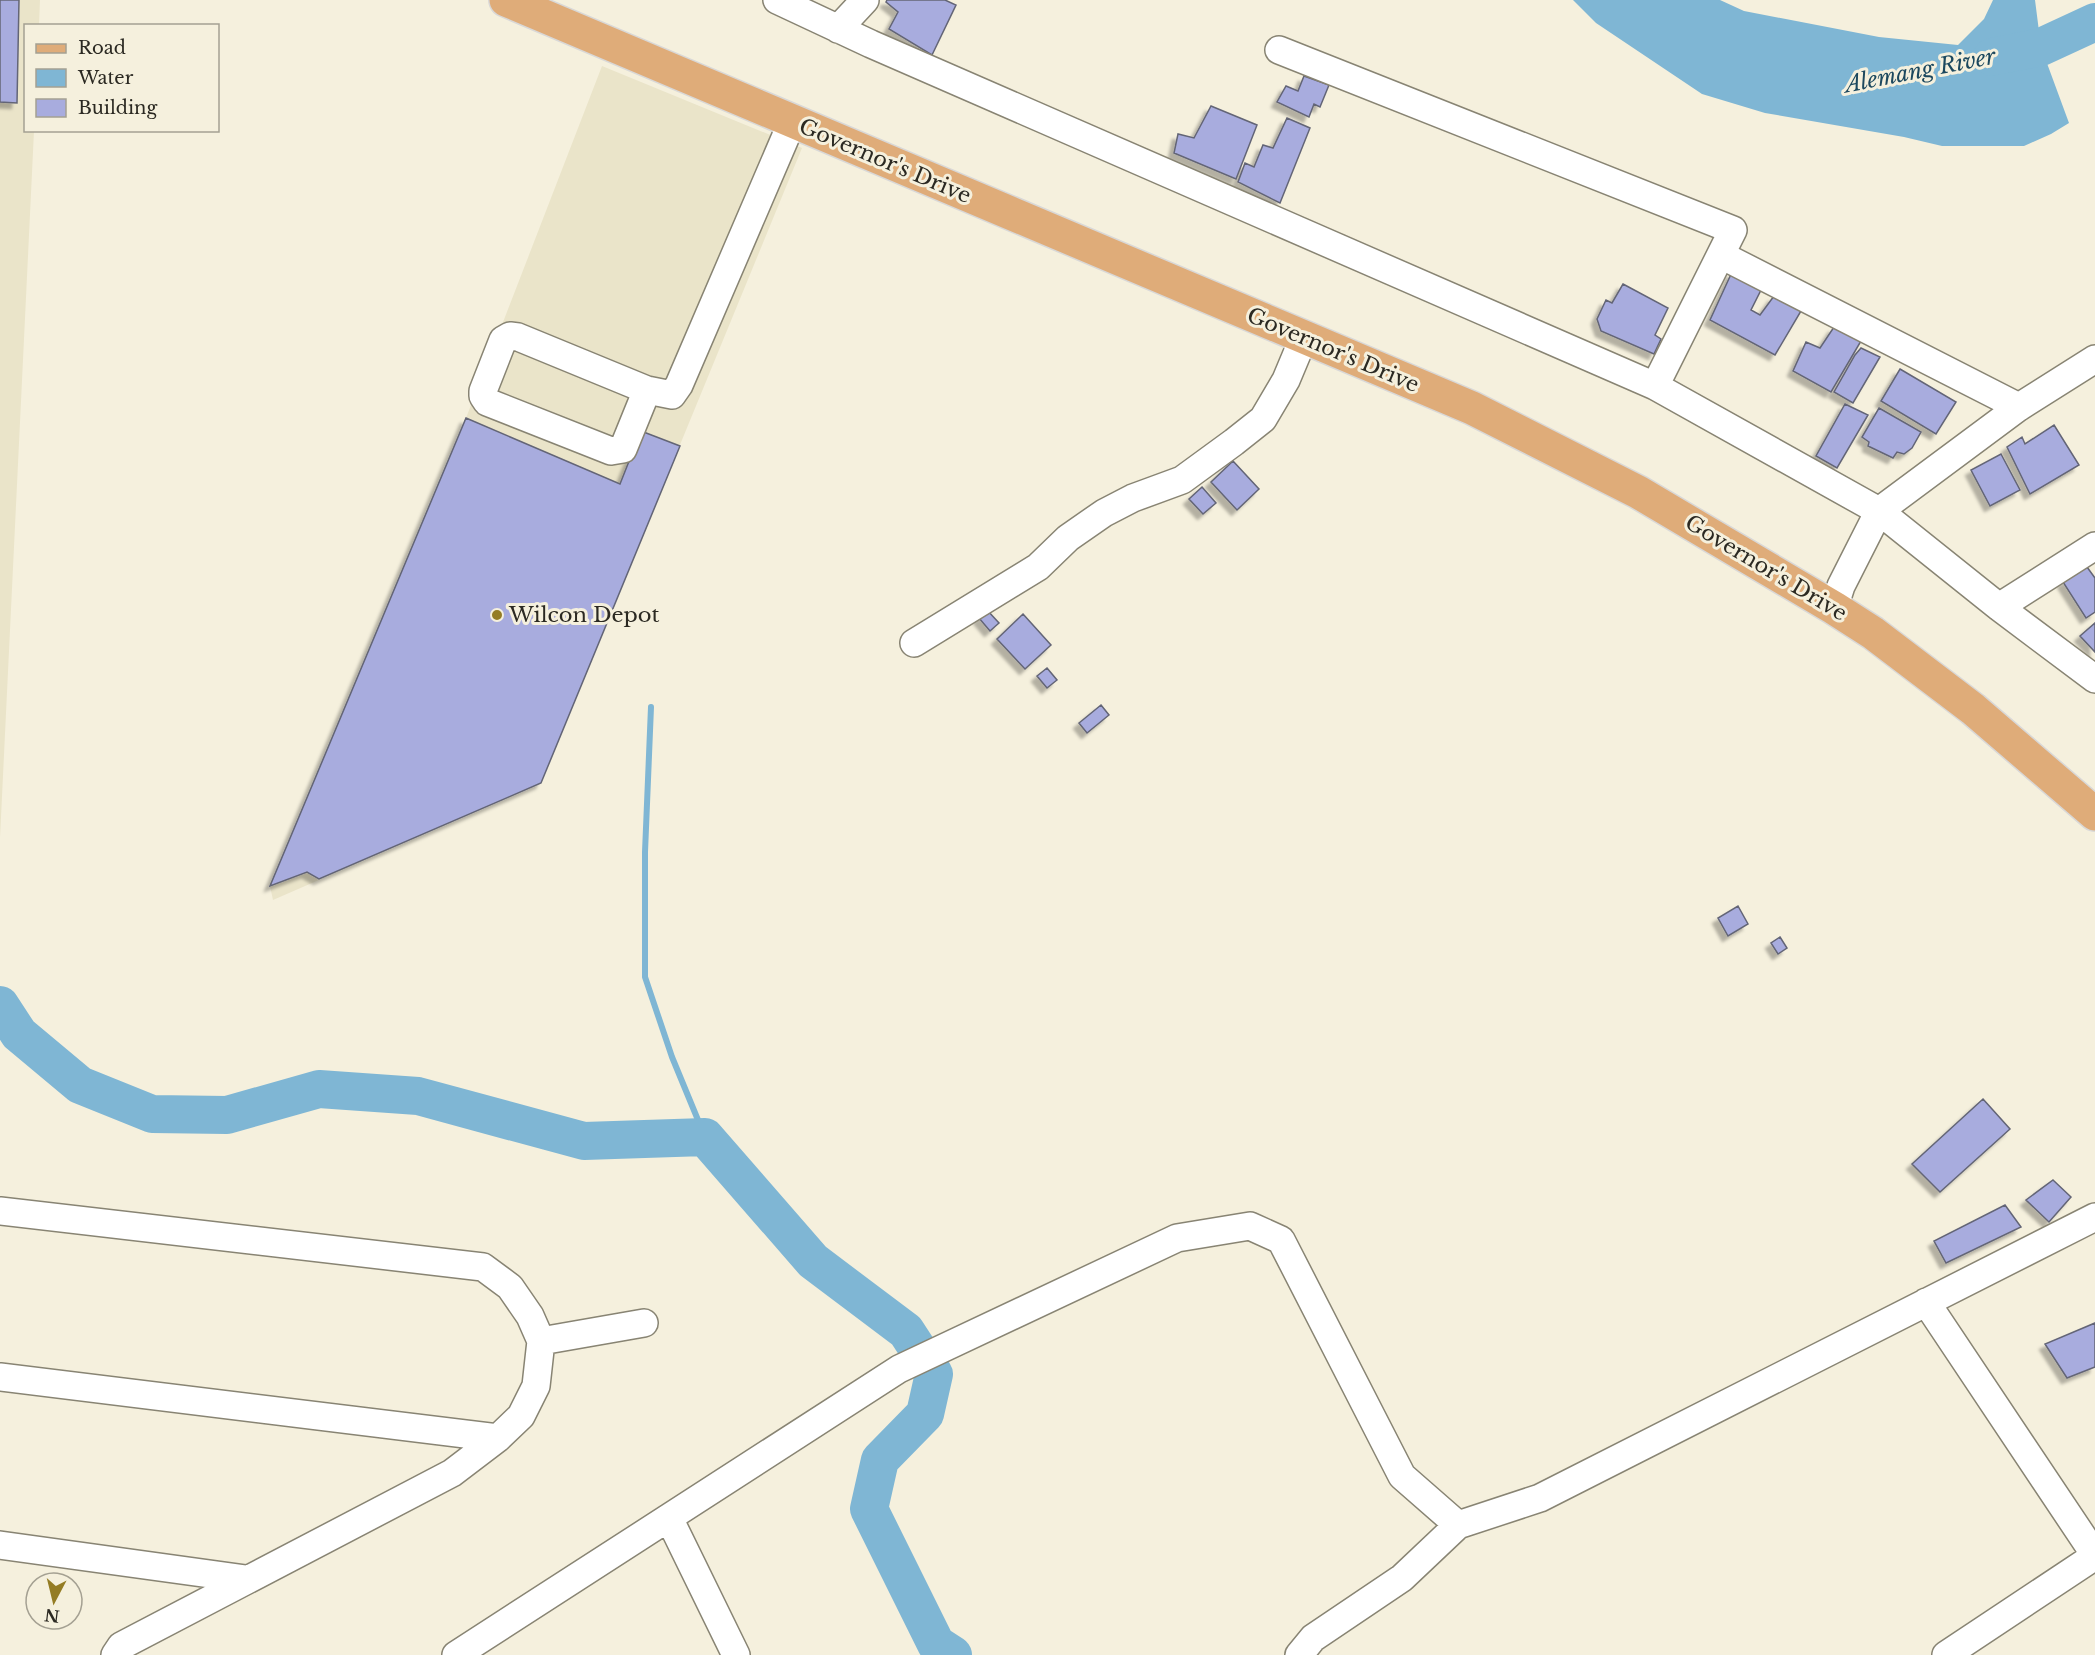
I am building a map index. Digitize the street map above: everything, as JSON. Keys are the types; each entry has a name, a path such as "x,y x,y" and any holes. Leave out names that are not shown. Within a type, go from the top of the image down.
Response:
{"main road":[{"name":"Governor's Drive","path":"506,0 1472,408 1638,492 1873,633 1973,709 2095,814"}],"street":[{"path":"777,0 838,29 1655,386 1879,511 1999,607 2095,679"},
{"path":"838,29 865,0"},
{"path":"1279,50 1733,230 1655,386"},
{"path":"647,390 623,449 617,451 610,451 487,402 483,396 503,340 510,336 518,337 647,390 672,395 679,385 792,122"},
{"path":"1721,255 2019,407"},
{"path":"914,644 1038,567 1068,538 1104,513 1133,498 1182,480 1234,442 1263,418 1286,380 1304,337"},
{"path":"1834,608 1841,586 1879,511 2019,407 2095,359"},
{"path":"1999,607 2095,546"},
{"path":"0,1211 483,1267 510,1287 530,1316 541,1341 536,1386 521,1416 498,1438 452,1473 121,1646 115,1655"},
{"path":"1299,1655 1313,1638 1402,1578 1458,1525 1540,1498 2095,1217"},
{"path":"456,1655 899,1369 1177,1238 1250,1226 1281,1240 1402,1476 1458,1525"},
{"path":"1926,1302 2095,1555 1947,1655"},
{"path":"541,1341 644,1323"},
{"path":"0,1377 498,1438"},
{"path":"669,1518 736,1655"},
{"path":"0,1545 246,1579"}],"shaded area":[{"path":"0,0 40,0 39,24 24,24 24,132 34,132 0,838"},
{"name":"Wilcon Depot","path":"602,66 802,148 541,783 273,900 270,886 466,418"}],"water":[{"path":"1573,0 1720,0 1744,11 1879,37 1958,45 1984,19 1993,0 2035,0 2041,47 2069,123 2024,146 1942,146 1904,137 1765,113 1702,94 1596,23"}],"building":[{"path":"0,0 19,0 17,103 0,102"},
{"path":"887,0 945,0 956,5 932,55 889,29 898,12 886,2"},
{"path":"1304,76 1329,85 1320,107 1314,104 1309,117 1277,102 1286,86 1298,91"},
{"path":"1211,106 1257,125 1236,179 1174,153 1178,134 1194,138"},
{"path":"1287,118 1310,128 1280,203 1238,182 1245,163 1254,167 1263,145 1273,148"},
{"path":"1732,272 1762,288 1751,310 1760,315 1774,296 1801,311 1775,355 1710,320"},
{"path":"1623,284 1668,308 1655,335 1661,339 1654,354 1601,331 1597,319 1606,300 1612,303"},
{"path":"1834,327 1861,341 1831,392 1793,371 1806,342 1820,348"},
{"path":"1861,348 1880,357 1853,403 1834,392"},
{"path":"1900,369 1956,402 1936,434 1881,401"},
{"path":"1845,404 1868,415 1837,468 1816,456"},
{"path":"1879,408 1921,432 1912,448 1904,454 1897,452 1893,458 1868,446 1869,442 1862,437"},
{"path":"466,418 620,484 641,431 680,446 541,783 319,879 307,872 270,886"},
{"path":"2054,425 2079,465 2030,494 2007,447 2022,437 2025,444"},
{"path":"2001,454 2020,490 1990,506 1971,470"},
{"path":"1233,461 1259,489 1237,510 1211,482"},
{"path":"1202,487 1216,503 1203,514 1189,499"},
{"path":"2087,567 2095,578 2095,612 2086,618 2063,582"},
{"path":"987,610 999,623 990,631 979,618"},
{"path":"1023,614 1051,645 1025,669 997,639"},
{"path":"2095,623 2095,652 2080,636"},
{"path":"1047,668 1057,680 1047,688 1037,676"},
{"path":"1101,705 1109,715 1087,733 1079,723"},
{"path":"1738,906 1748,924 1728,936 1718,918"},
{"path":"1780,937 1787,948 1778,954 1771,943"},
{"path":"1983,1099 2010,1129 1940,1192 1912,1164"},
{"path":"2053,1180 2071,1197 2049,1222 2026,1200"},
{"path":"2005,1205 2021,1227 1946,1263 1934,1241"},
{"path":"2095,1323 2095,1367 2067,1378 2045,1344"}],"waterway":[{"name":"Alemang River","path":"1992,57 2041,47 2095,22"},
{"path":"651,707 645,852 645,977 672,1057 705,1137"},
{"path":"0,1005 19,1034 80,1085 152,1114 227,1115 319,1089 418,1096 584,1141 705,1137 813,1261 906,1331 934,1374 925,1414 880,1460 869,1509 936,1644 953,1655"}],"place":[{"name":"Wilcon Depot","path":"497,615"}]}
